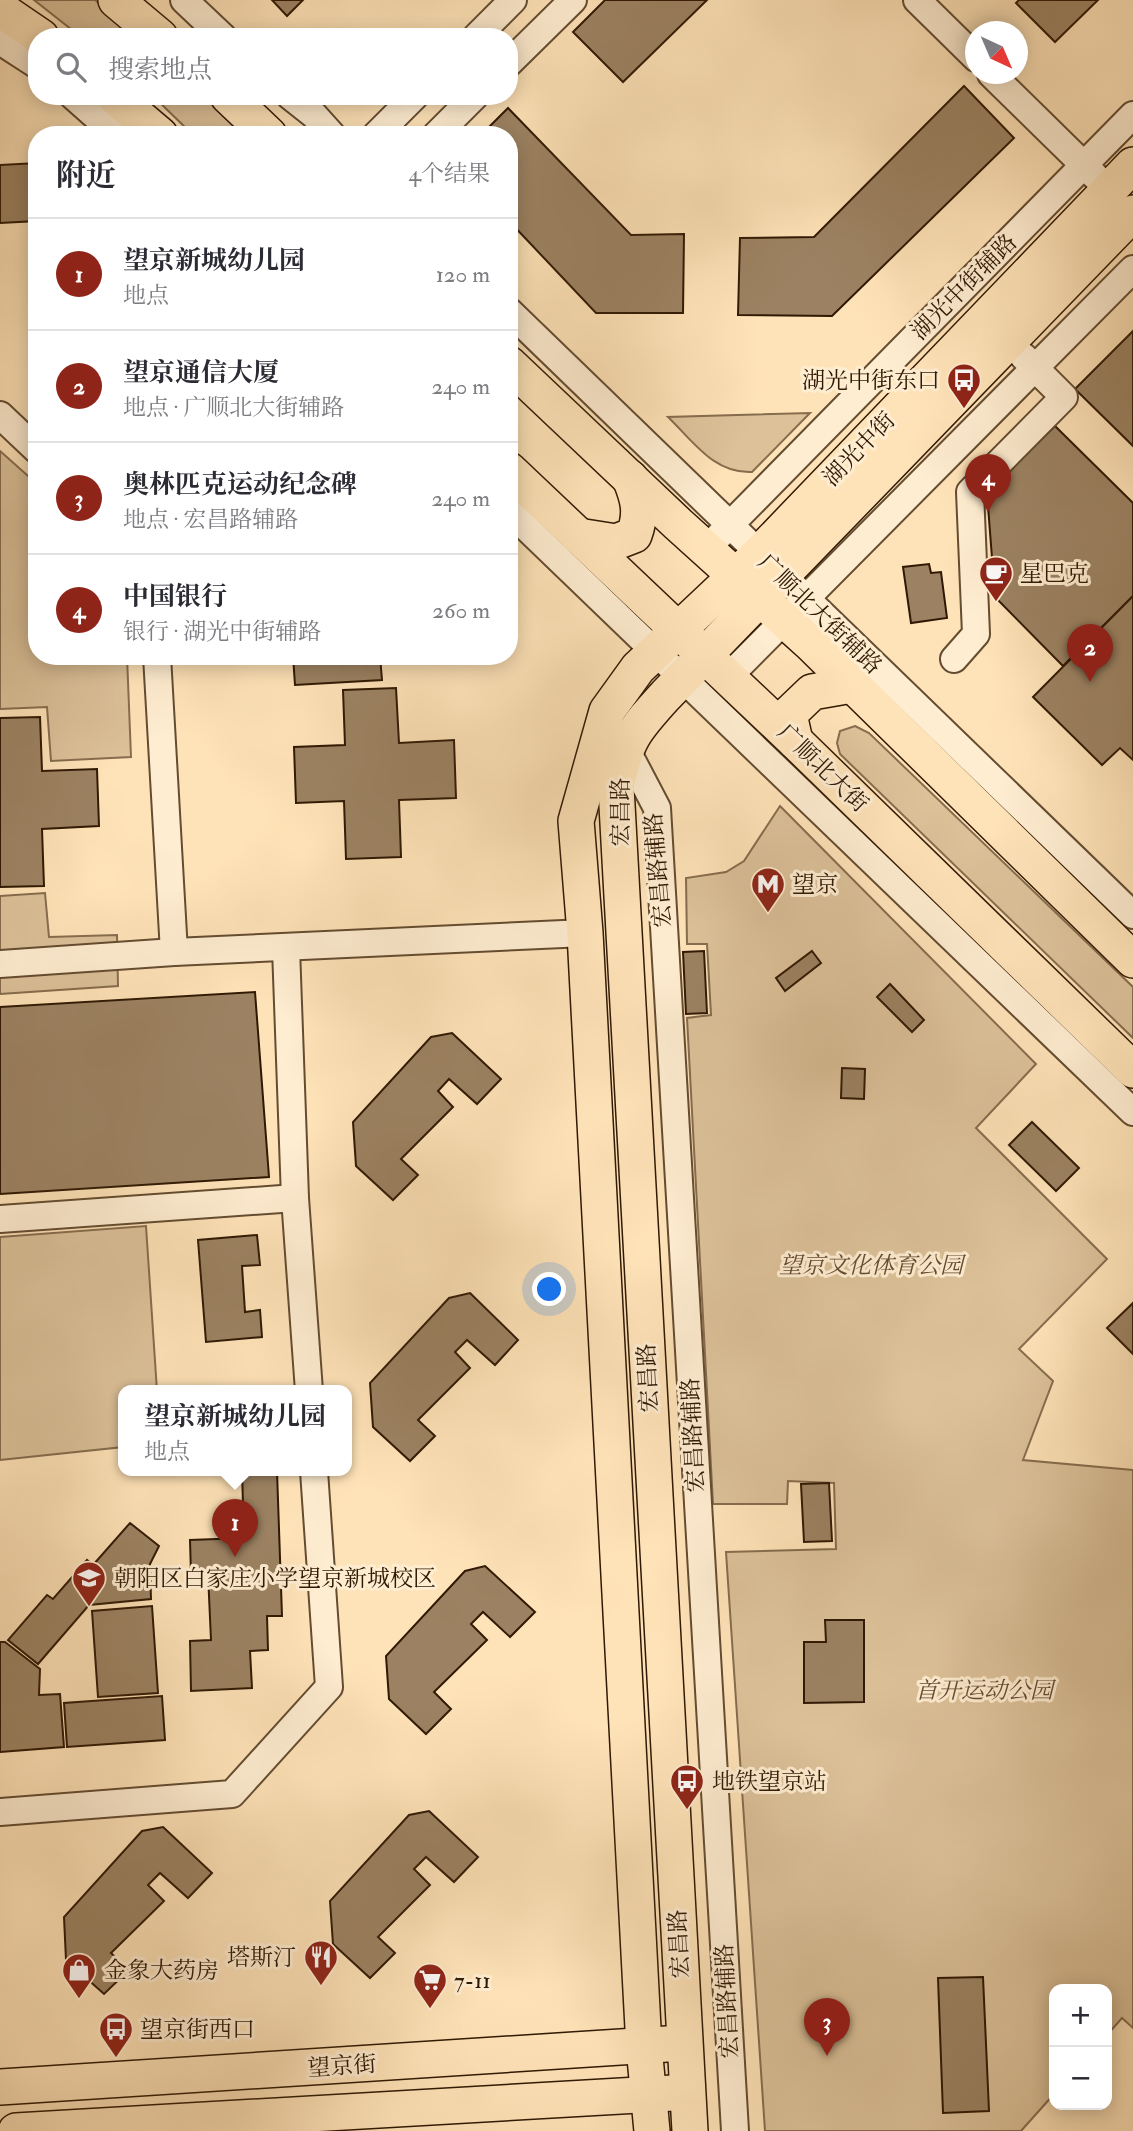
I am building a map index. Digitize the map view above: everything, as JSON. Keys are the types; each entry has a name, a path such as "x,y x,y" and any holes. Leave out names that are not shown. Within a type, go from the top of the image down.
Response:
{"main road":[{"path":"116,0 149,28"},
{"path":"0,9 28,28"},
{"path":"125,105 149,126"},
{"path":"237,105 260,126"},
{"name":"湖光中街","path":"656,650 771,587 1010,342 1125,205 1133,165"},
{"name":"湖光中街","path":"705,670 771,587 1125,205"},
{"path":"518,372 630,478 718,538 771,587 852,685 1133,960"},
{"path":"578,536 616,542 634,535 640,520 640,502 630,478"},
{"name":"广顺北大街","path":"518,479 578,536 656,650 705,670 795,741 1133,1070"},
{"name":"宏昌路","path":"652,2131 644,2047 585,933 576,821 607,711 656,650"},
{"name":"宏昌路","path":"690,2131 616,787 625,747 639,725 705,670"},
{"path":"795,741 789,714 812,692 852,685"},
{"name":"望京街","path":"0,2087 644,2047 684,2042"},
{"name":"望京街","path":"16,2131 129,2122 649,2096 687,2091"}],"street":[{"path":"184,0 214,28"},
{"path":"485,28 513,0"},
{"path":"518,54 573,0"},
{"path":"917,0 965,48"},
{"path":"0,41 28,59"},
{"path":"1001,84 1125,205"},
{"path":"84,105 107,126"},
{"path":"301,105 324,126"},
{"path":"385,126 406,105"},
{"path":"445,126 466,105"},
{"name":"湖光中街辅路","path":"718,538 1133,115"},
{"path":"771,587 1035,368 1133,269"},
{"path":"518,321 718,538"},
{"path":"954,659 976,635 970,492 1064,397 1010,342"},
{"path":"0,415 28,441"},
{"path":"518,520 656,650"},
{"name":"广顺北大街辅路","path":"771,587 1133,915"},
{"path":"157,665 174,952"},
{"path":"705,670 1133,1112"},
{"name":"宏昌路辅路","path":"625,747 657,808 735,2131"},
{"path":"0,964 174,952 585,933"},
{"path":"286,948 295,1198 309,1385"},
{"path":"0,1219 295,1198"},
{"path":"0,1812 232,1794 329,1687 314,1476"}],"green space":[{"path":"34,0 95,0 129,28 70,28"},
{"path":"162,105 214,105 237,126 184,126"},
{"path":"810,413 752,472 726,468 715,462 668,417"},
{"path":"0,451 28,476 28,665 127,665 131,757 51,761 47,707 0,709"},
{"path":"855,726 869,733 1133,987 1133,1038 840,754 837,743 840,731"},
{"path":"780,806 1036,1064 976,1128 1107,1259 1019,1349 1053,1381 1023,1460 1133,1470 1133,2028 1122,2018 1112,2029 1112,1984 1049,1984 1049,2100 1021,2131 765,2131 726,1552 836,1549 834,1483 788,1481 787,1504 713,1504 687,1018 711,1015 707,944 687,944 686,878 726,872 744,861"},
{"path":"45,893 49,937 117,935 118,986 0,994 0,896"},
{"path":"146,1226 157,1385 118,1385 118,1448 0,1460 0,1237"}],"building":[{"path":"272,0 303,0 287,16"},
{"path":"605,0 707,0 623,82 573,32"},
{"path":"1019,0 1098,0 1055,42 1016,3"},
{"path":"964,86 1014,138 832,316 738,315 740,238 814,237"},
{"path":"508,108 631,235 684,234 683,313 596,313 518,231 518,126 490,126"},
{"path":"28,163 28,221 0,223 0,165"},
{"path":"1133,331 1133,446 1075,389"},
{"path":"1055,426 1133,503 1133,596 1063,666 995,597 987,493"},
{"path":"929,564 931,573 941,572 947,618 911,623 903,567"},
{"path":"1133,596 1133,760 1120,748 1102,765 1033,697"},
{"path":"294,665 381,665 382,680 295,685"},
{"path":"396,688 399,743 454,740 456,798 399,800 401,857 346,859 344,801 296,803 294,747 345,745 343,690"},
{"path":"40,717 42,771 97,769 99,826 42,829 44,886 0,887 0,718"},
{"path":"704,951 707,1013 686,1014 683,952"},
{"path":"812,951 821,963 785,991 776,978"},
{"path":"890,984 924,1020 912,1032 877,997"},
{"path":"255,992 269,1177 0,1194 0,1007"},
{"path":"452,1033 501,1079 477,1104 449,1079 438,1091 453,1107 401,1159 418,1175 393,1200 356,1166 353,1122 431,1037"},
{"path":"842,1068 865,1069 864,1099 841,1098"},
{"path":"1032,1122 1079,1168 1056,1191 1009,1145"},
{"path":"257,1235 260,1265 242,1266 245,1312 260,1310 262,1337 206,1342 198,1240"},
{"path":"470,1293 518,1340 495,1365 467,1340 455,1352 470,1368 418,1420 435,1436 410,1461 373,1427 370,1383 449,1298"},
{"path":"1133,1303 1133,1354 1107,1328"},
{"path":"242,1476 277,1476 282,1616 267,1616 268,1650 250,1651 252,1688 191,1691 190,1641 211,1640 208,1574 191,1575 190,1540 244,1538"},
{"path":"829,1483 832,1541 804,1542 801,1484"},
{"path":"130,1523 159,1546 150,1564 151,1599 89,1605 38,1664 8,1640 47,1595 53,1599 87,1560 93,1565"},
{"path":"485,1566 535,1612 510,1637 483,1612 471,1624 487,1640 434,1692 451,1709 426,1734 389,1699 386,1656 465,1571"},
{"path":"152,1606 158,1693 98,1697 92,1611"},
{"path":"825,1620 864,1620 864,1702 804,1703 804,1642 826,1642"},
{"path":"0,1642 5,1642 40,1669 39,1695 60,1694 64,1747 0,1752"},
{"path":"162,1696 165,1740 67,1747 64,1703"},
{"path":"429,1811 478,1857 454,1882 426,1857 414,1869 430,1885 378,1937 395,1953 370,1978 333,1944 330,1901 409,1815"},
{"path":"163,1827 212,1873 188,1898 160,1873 148,1885 164,1901 111,1953 129,1970 104,1994 66,1960 64,1917 142,1831"},
{"path":"983,1977 989,2111 943,2113 938,1978"}],"place":[{"name":"湖光中街东口","path":"964,410"},
{"name":"中国银行","path":"988,512"},
{"name":"星巴克","path":"996,603"},
{"name":"望京通信大厦","path":"1090,682"},
{"name":"望京","path":"768,914"},
{"name":"望京新城幼儿园","path":"235,1557"},
{"name":"朝阳区白家庄小学望京新城校区","path":"89,1608"},
{"name":"地铁望京站","path":"687,1811"},
{"name":"塔斯汀","path":"321,1987"},
{"name":"金象大药房","path":"79,2000"},
{"name":"7-11","path":"430,2010"},
{"name":"奥林匹克运动纪念碑","path":"827,2056"},
{"name":"望京街西口","path":"116,2059"}],"park label":[{"name":"望京文化体育公园","path":"871,1265"},
{"name":"首开运动公园","path":"984,1690"}]}
